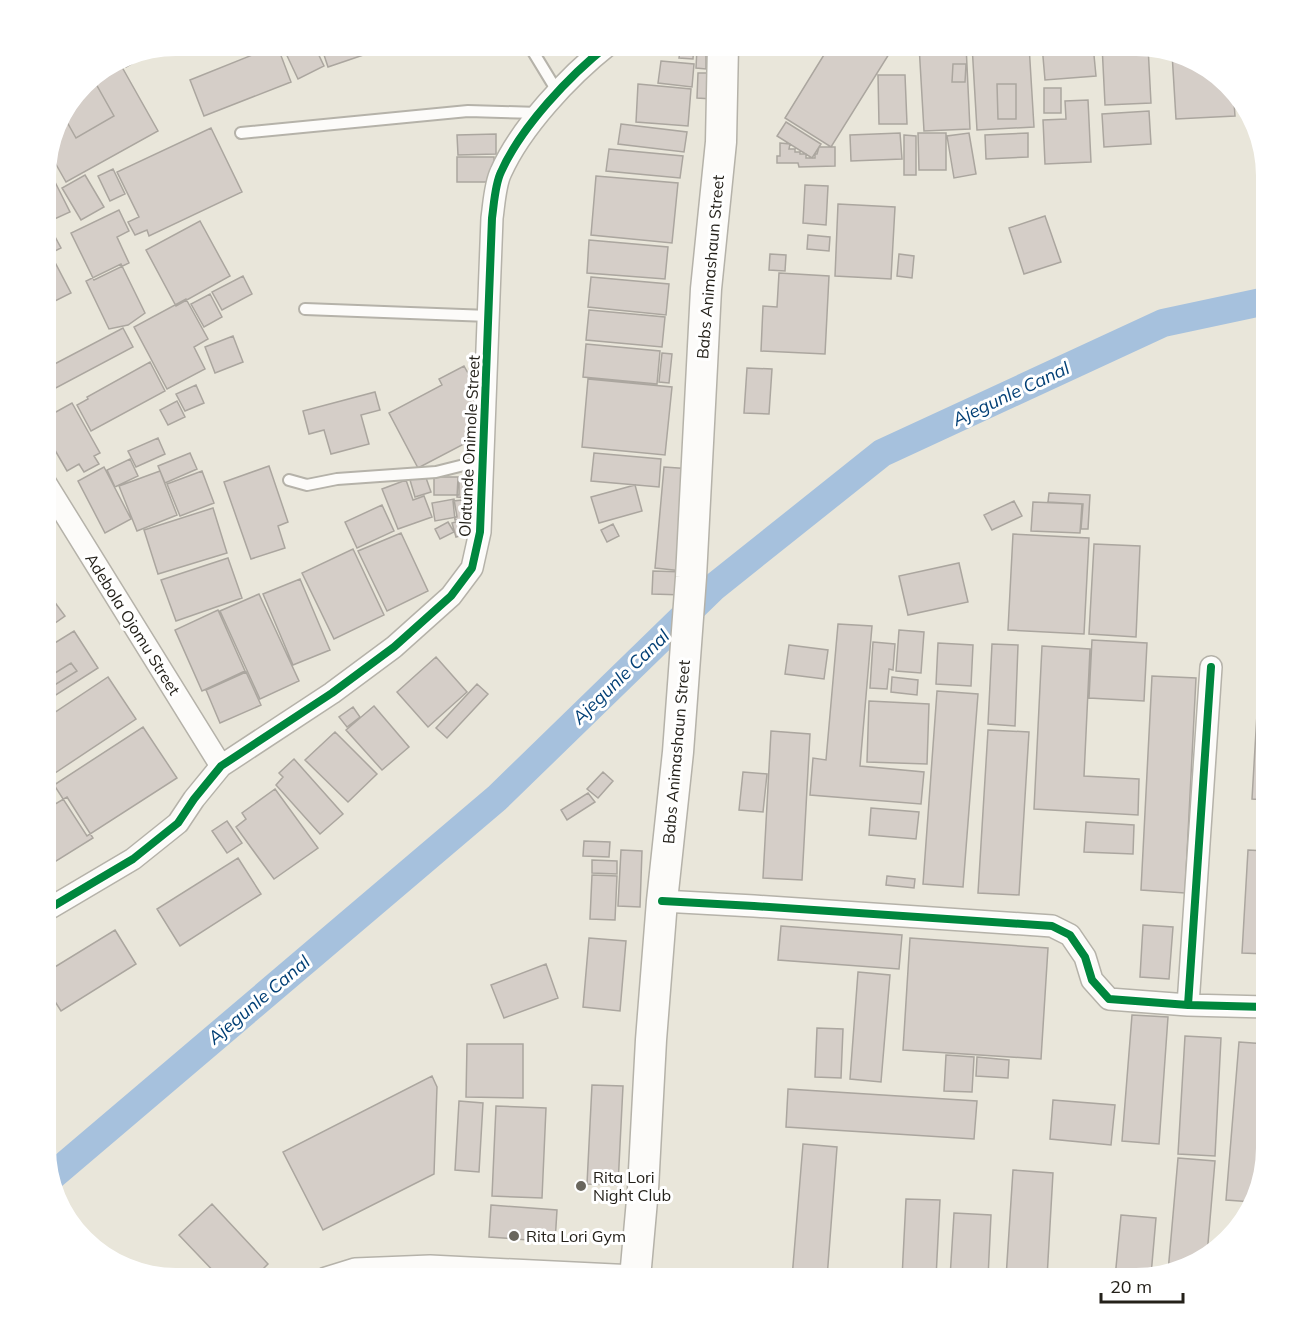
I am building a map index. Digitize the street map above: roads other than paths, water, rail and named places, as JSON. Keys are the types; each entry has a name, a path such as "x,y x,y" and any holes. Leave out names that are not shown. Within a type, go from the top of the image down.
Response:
{"main road":[{"name":"Babs Animashaun Street","path":"636,1268 643,1189 651,1040 662,902 678,752 694,529 706,289 721,142 723,56"}],"street":[{"name":"Olatunde Onimole Street","path":"56,904 133,858 178,823 221,766 333,693 394,647 452,596 472,568 480,532 492,218 500,174 518,141 539,113 557,92 596,56"},
{"name":"Adebola Ojomu Street","path":"56,500 221,766"},
{"path":"1188,1005 1211,668"},
{"path":"662,902 1052,926 1070,934 1084,957 1092,980 1109,999 1188,1005 1256,1007"},
{"path":"380,1268 430,1266 467,1268"}],"lane":[{"path":"536,56 557,92"},
{"path":"241,133 468,111 539,113"},
{"path":"305,309 489,316"},
{"path":"289,480 307,485 338,479 436,472 484,460"}],"waterway":[{"name":"Ajegunle Canal","path":"58,1171 497,798 714,587 882,453 1163,323 1256,303"}],"place":[{"name":"Rita Lori Night Club","path":"581,1186"},
{"name":"Rita Lori Gym","path":"514,1236"}]}
